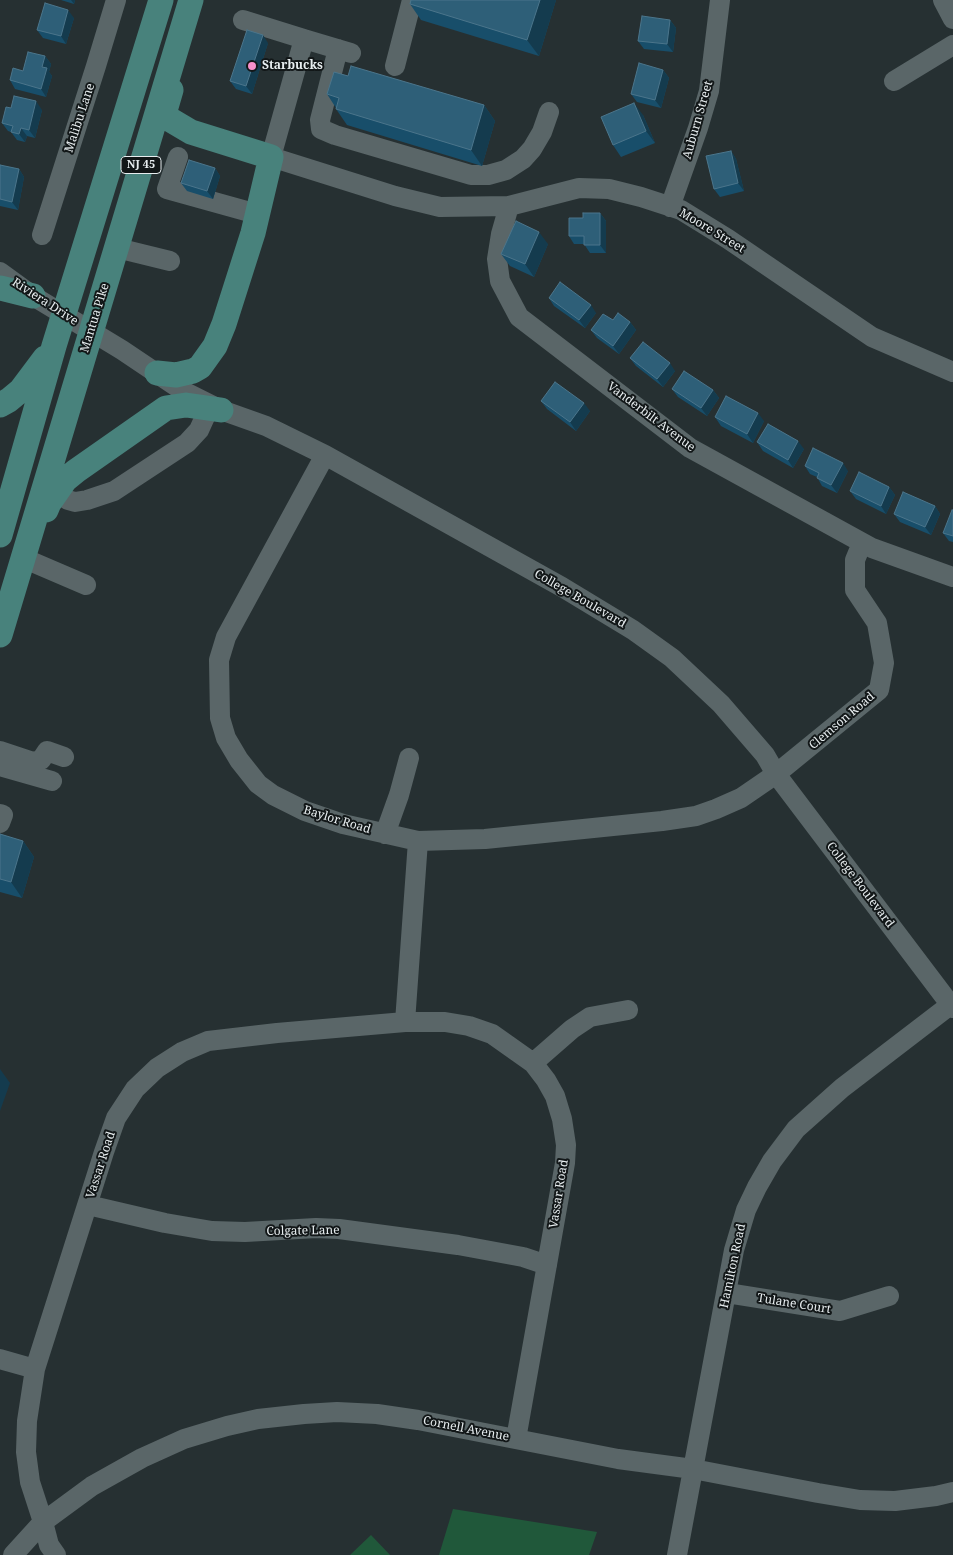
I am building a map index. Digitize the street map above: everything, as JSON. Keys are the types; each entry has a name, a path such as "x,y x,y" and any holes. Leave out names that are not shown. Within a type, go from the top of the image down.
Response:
{"main road":[{"name":"NJ 45","path":"0,535 54,346 65,316 162,0"},
{"path":"12,597 22,588 49,503 65,480 166,408 169,389 176,375 193,371 200,366 212,351 224,324 257,214 271,157 191,132 164,114 193,15 190,2"},
{"name":"Mantua Pike","path":"0,636 190,2"},
{"path":"120,239 134,212 158,142 169,135 191,132"},
{"path":"0,288 33,296"},
{"path":"0,405 10,400 21,390 54,346"},
{"path":"169,389 186,405 215,409"}],"street":[{"name":"Malibu Lane","path":"42,236 116,0"},
{"path":"395,66 412,0"},
{"name":"Auburn Street","path":"670,207 709,91 720,0"},
{"path":"943,0 953,19"},
{"path":"243,20 345,51 320,120 321,129 335,135 471,174 488,175 506,170 523,159 532,149 542,132 549,112"},
{"path":"271,157 304,39"},
{"path":"894,81 953,46"},
{"path":"178,157 167,189 257,214"},
{"name":"Moore Street","path":"271,157 387,193 440,207 509,206 579,188 610,189 641,197 681,210 728,239 872,337 953,372"},
{"name":"Vanderbilt Avenue","path":"509,206 501,234 497,259 500,281 519,317 690,448 862,543 953,578"},
{"path":"120,239 170,261"},
{"name":"Riviera Drive","path":"0,272 33,296 91,331"},
{"path":"91,331 169,389"},
{"path":"56,492 75,502 114,490 187,443 215,409"},
{"name":"College Boulevard","path":"215,409 266,426 325,455 562,587 633,630 672,658 721,704 765,755 776,774 952,1005"},
{"name":"Baylor Road","path":"325,455 226,637 220,660 220,718 226,738 239,760 258,784 273,795 305,811 343,824 418,841 485,839 696,816 741,798 776,774"},
{"name":"Clemson Road","path":"776,774 879,690 884,663 877,623 855,590 855,560 862,543"},
{"path":"30,561 86,584"},
{"path":"0,751 33,762 41,760 47,751 64,757"},
{"path":"385,834 410,758"},
{"path":"0,766 52,781"},
{"path":"0,814 2,815 0,823"},
{"path":"405,1022 418,841"},
{"name":"Hamilton Road","path":"677,1555 734,1250 746,1210 757,1188 772,1161 796,1129 842,1088 952,1005"},
{"path":"533,1064 572,1029 590,1017 628,1010"},
{"name":"Vassar Road","path":"56,1555 49,1545 30,1482 26,1452 27,1421 35,1369 116,1118 135,1088 157,1068 182,1052 208,1041 276,1032 405,1022 445,1022 469,1026 492,1034 533,1064 546,1080 555,1096 562,1119 566,1145 565,1163 516,1439"},
{"name":"Colgate Lane","path":"88,1205 165,1223 212,1231 245,1232 316,1228 339,1229 458,1245 523,1257 547,1265"},
{"name":"Tulane Court","path":"727,1293 840,1312 889,1296"},
{"path":"0,1359 35,1369"},
{"name":"Cornell Avenue","path":"13,1555 43,1522 92,1486 142,1458 184,1439 258,1419 337,1412 377,1414 418,1420 618,1459 692,1468 860,1500 895,1501 953,1492"}],"green space":[{"path":"453,1509 597,1532 589,1555 439,1555"},
{"path":"371,1535 390,1555 350,1555"}],"building":[{"path":"411,0 540,0 527,40 410,4"},
{"path":"45,3 68,10 61,36 37,30"},
{"path":"642,16 670,20 667,44 638,41"},
{"path":"247,30 263,35 246,86 230,81"},
{"path":"28,52 45,56 42,67 47,68 41,89 10,80 13,68 23,71"},
{"path":"639,63 663,70 655,100 631,94"},
{"path":"351,66 484,105 471,150 336,109 339,98 327,94 334,72 348,76"},
{"path":"14,96 36,101 29,130 21,128 19,134 11,132 13,126 2,123 6,107 11,108"},
{"path":"634,103 646,131 613,145 601,117"},
{"path":"731,151 738,183 714,189 706,156"},
{"path":"189,160 215,168 207,191 181,183"},
{"path":"0,165 19,169 12,202 0,199"},
{"path":"583,213 600,213 600,245 584,245 584,236 569,236 569,218 583,218"},
{"path":"516,221 539,232 525,264 501,254"},
{"path":"560,282 591,305 579,320 549,298"},
{"path":"618,313 630,322 613,346 591,330 603,314 613,320"},
{"path":"643,342 670,363 657,379 630,358"},
{"path":"684,371 713,390 701,408 672,389"},
{"path":"555,382 584,403 570,422 541,401"},
{"path":"726,396 758,413 747,434 715,417"},
{"path":"768,424 798,441 788,460 757,442"},
{"path":"813,448 843,463 831,485 817,478 819,473 805,466"},
{"path":"859,472 889,487 881,506 850,491"},
{"path":"903,492 935,506 925,527 894,514"},
{"path":"953,510 953,536 943,533"},
{"path":"0,834 23,841 11,882 0,879"}],"place":[{"name":"Starbucks","path":"252,66"}]}
